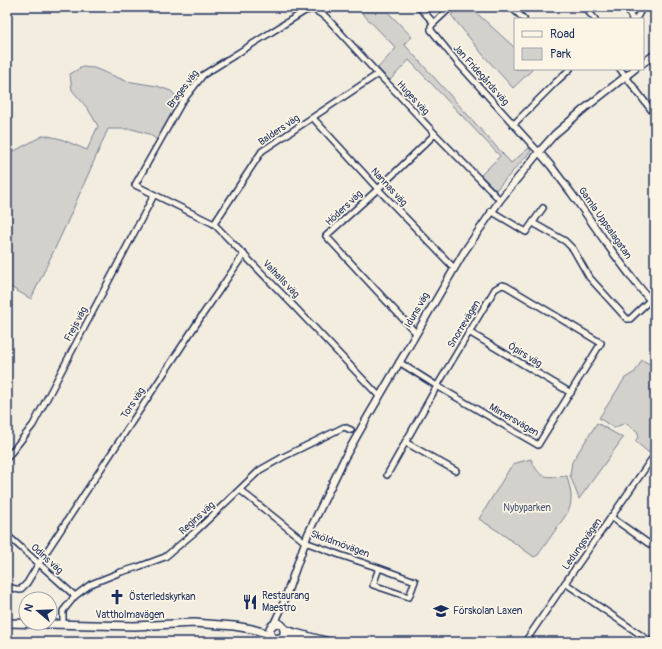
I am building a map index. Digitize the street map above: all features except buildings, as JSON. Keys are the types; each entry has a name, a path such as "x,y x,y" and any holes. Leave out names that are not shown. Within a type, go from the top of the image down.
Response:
{"main road":[{"name":"Vattholmavägen","path":"7,623 134,626 194,623 252,629 266,633 272,638"},
{"name":"Vattholmavägen","path":"252,629 278,626 295,633 329,642"},
{"path":"278,626 284,633 282,637 276,639 272,638 269,630 278,626"},
{"name":"Vattholmavägen","path":"282,637 307,636"}],"street":[{"name":"Jan Fridegårds väg","path":"419,7 434,23 431,26 431,30 457,62 539,152"},
{"path":"434,23 451,7"},
{"path":"511,7 523,18"},
{"path":"584,7 594,18"},
{"path":"624,7 632,18"},
{"path":"637,18 640,12 638,7"},
{"name":"Huges väg","path":"313,9 326,17 435,134 500,200"},
{"name":"Brages väg","path":"154,194 135,185 182,102 203,75 305,11 313,9"},
{"path":"644,62 655,54"},
{"path":"513,125 569,70"},
{"path":"621,70 655,115"},
{"name":"Iduns väg","path":"278,626 282,608 305,542 345,457 454,268 491,211 555,134 634,70"},
{"name":"Balders väg","path":"214,224 262,152 378,74"},
{"name":"Nannas väg","path":"313,118 378,189 454,268"},
{"name":"Höders väg","path":"416,333 326,236 378,189 435,134"},
{"name":"Gamla Uppsalagatan","path":"539,152 572,194 609,248 655,306"},
{"name":"Valhalls väg","path":"154,194 214,224 379,396"},
{"name":"Frejs väg","path":"7,458 33,425 154,194"},
{"path":"491,211 526,232 543,208"},
{"path":"533,223 565,241 572,249 589,277 627,319 630,319 650,300"},
{"name":"Tors väg","path":"7,587 20,590 27,584 39,563 244,254"},
{"name":"Snorrevägen","path":"387,475 437,386 495,289 502,285 506,286 601,343"},
{"name":"Öpirs väg","path":"469,332 571,393"},
{"name":"Mimersvägen","path":"399,362 437,386 538,444 601,343"},
{"name":"Regins väg","path":"63,624 63,611 75,596 92,584 165,557 196,532 260,470 283,456 344,427 351,430"},
{"path":"405,442 456,471"},
{"name":"Ledungsvägen","path":"525,642 651,460 655,463"},
{"name":"Sköldmövägen","path":"240,490 305,542 340,555 379,568 414,581 409,597 374,585 379,568"},
{"path":"611,517 655,548"},
{"name":"Odins väg","path":"7,535 75,596"},
{"path":"565,583 651,642"}],"green space":[{"path":"356,7 386,7 385,9 412,37 404,44 511,163 529,148 531,151 496,190 481,175 500,156 409,60 390,80 378,68 396,48"},
{"path":"459,7 470,7 514,47 514,70 532,70 513,88 484,56 451,15"},
{"path":"82,67 94,68 126,81 157,86 171,91 182,102 160,142 149,134 132,129 108,129 66,225 31,299 7,285 7,155 44,135 61,139 87,150 98,126 88,109 72,90 70,74"},
{"path":"642,360 650,364 655,364 655,438 651,441 649,453 635,441 639,436 637,431 625,423 614,428 599,418 625,378 635,372"},
{"path":"597,423 623,438 579,499 570,475 572,462"},
{"name":"Nybyparken","path":"531,459 537,471 544,476 567,476 571,498 568,512 538,555 534,557 479,519 510,468 516,463"}],"place":[{"name":"Österledskyrkan","path":"117,597"},
{"name":"Restaurang Maestro","path":"250,602"},
{"name":"Förskolan Laxen","path":"441,611"}]}
